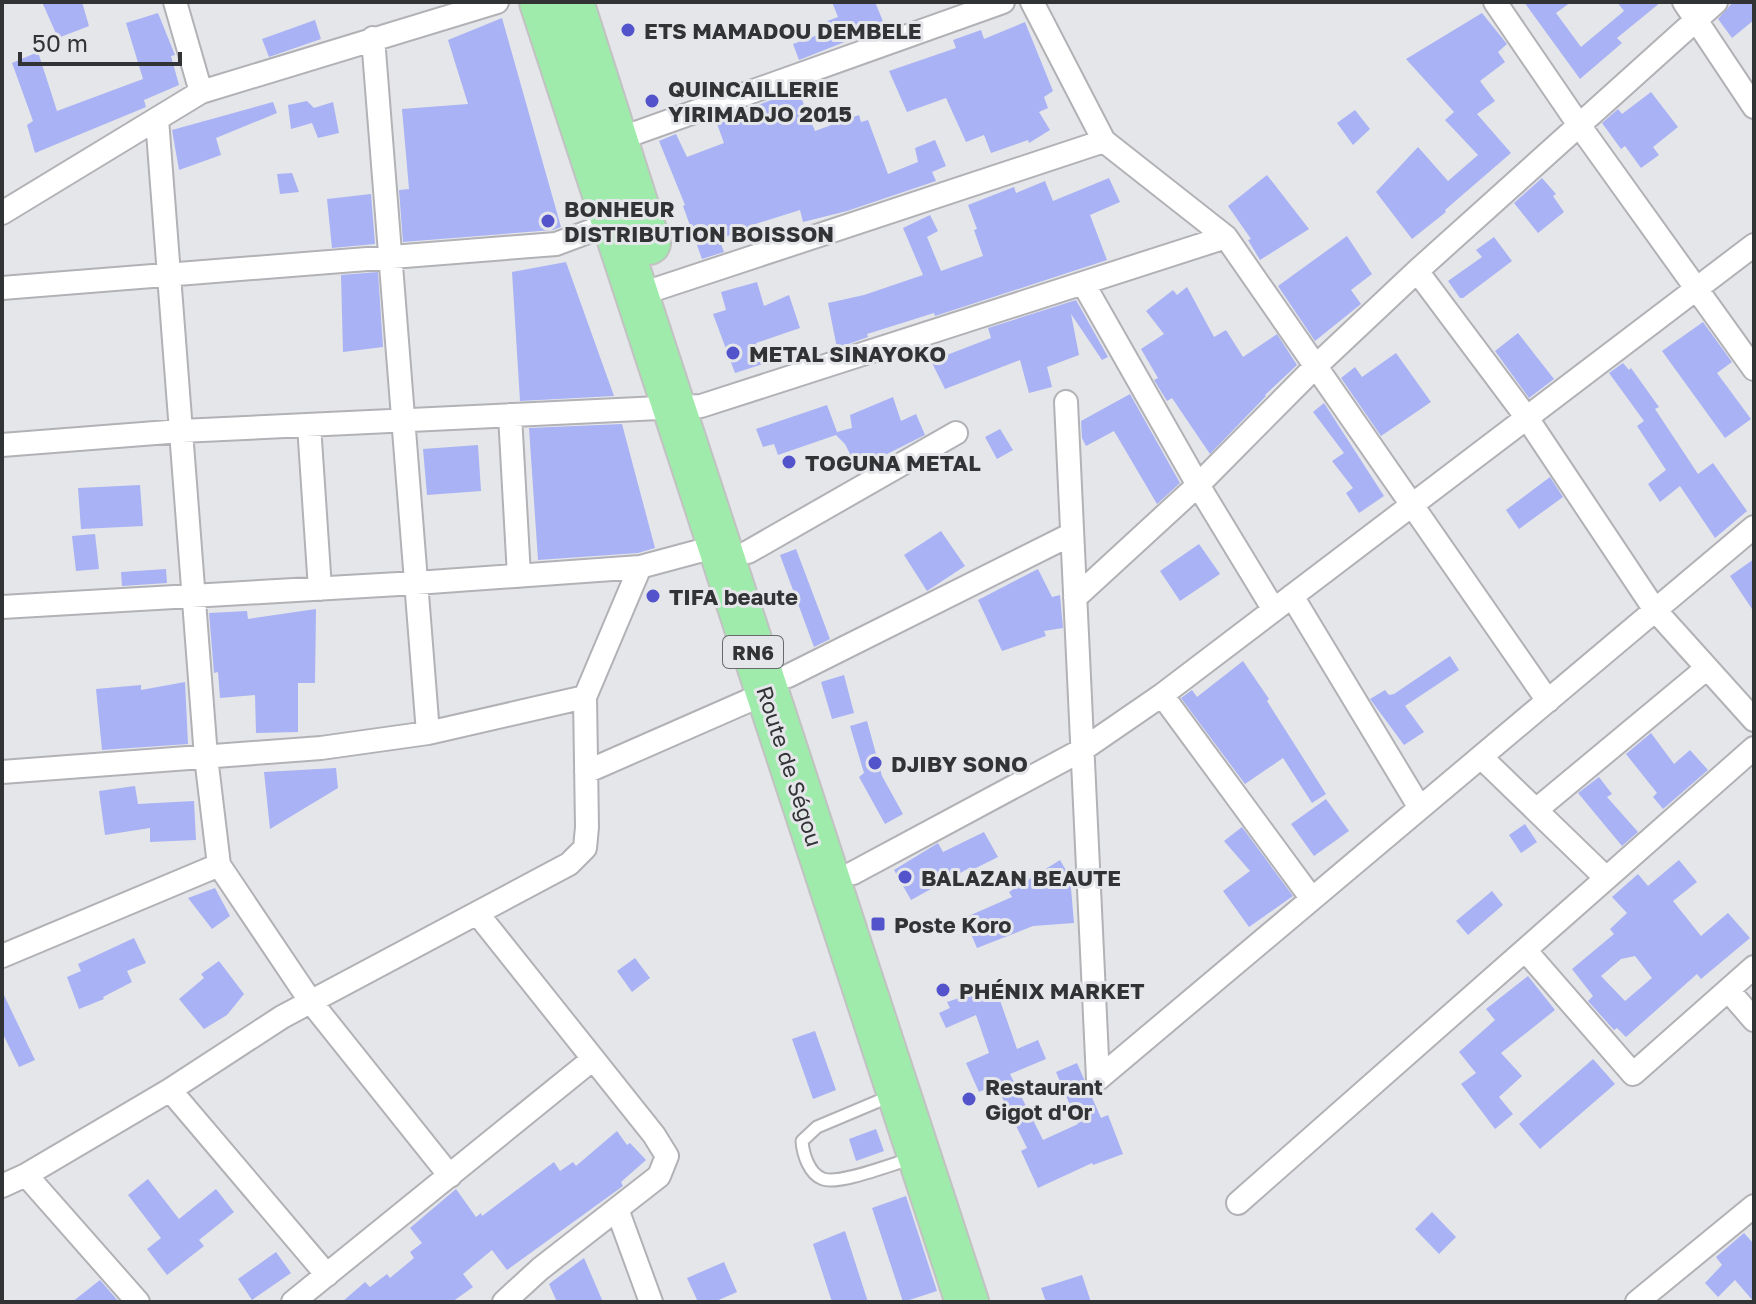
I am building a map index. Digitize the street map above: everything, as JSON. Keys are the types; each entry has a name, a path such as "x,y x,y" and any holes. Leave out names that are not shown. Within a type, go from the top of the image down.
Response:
{"highway":[{"name":"Route de Ségou","path":"541,2 626,218 777,684 898,1093 973,1299"},
{"name":"Route de Ségou","path":"572,2 616,140 626,218"},
{"name":"Route de Ségou","path":"777,684 853,873 973,1299"}],"street":[{"path":"175,2 201,92"},
{"path":"2,213 201,92 497,2"},
{"path":"616,140 1003,2"},
{"path":"1032,2 1104,141 1226,237 1548,701"},
{"path":"1495,2 1754,369"},
{"path":"1075,598 1198,485 1316,366 1417,271 1579,125 1690,11 1716,2"},
{"path":"1690,11 1754,107"},
{"path":"373,38 428,733"},
{"path":"157,119 206,757 219,865 311,1002 450,1176"},
{"path":"649,291 1104,141"},
{"path":"2,288 556,244 626,218"},
{"path":"2,445 181,431 687,407 1226,237"},
{"path":"853,873 1082,750 1162,695 1754,245"},
{"path":"1417,271 1527,418 1655,610 1754,720"},
{"path":"1083,283 1198,485 1274,610"},
{"path":"1066,402 1098,1079 1754,527"},
{"path":"510,415 519,576"},
{"path":"309,425 320,589"},
{"path":"2,607 640,567 733,549 956,433"},
{"path":"586,772 777,684 1072,534"},
{"path":"2,1186 170,1090 282,1017 569,864 585,848 585,697 640,567"},
{"path":"1292,596 1420,808"},
{"path":"1536,810 1707,668"},
{"path":"1162,695 1312,899"},
{"path":"2,772 321,748 428,733 585,697"},
{"path":"1238,1203 1754,748"},
{"path":"1481,757 1606,878"},
{"path":"2,956 219,865"},
{"path":"477,913 654,1135 667,1156 659,1176 540,1269 504,1302"},
{"path":"1525,950 1633,1074 1754,967"},
{"path":"1728,990 1754,1020"},
{"path":"294,1302 593,1059"},
{"path":"170,1090 327,1275"},
{"path":"26,1175 138,1302"},
{"path":"1637,1302 1754,1206"},
{"path":"617,1209 651,1302"}],"lane":[{"path":"898,1093 817,1127 802,1141 803,1150 812,1171 823,1179 836,1180 919,1156"}],"building":[{"path":"42,2 82,2 89,26 58,38"},
{"path":"832,2 875,2 885,26 799,60 793,44 826,32 822,23 838,17"},
{"path":"1524,2 1571,2 1556,13 1581,47 1624,11 1617,2 1661,2 1617,38 1622,43 1580,79"},
{"path":"1733,2 1754,2 1754,20 1732,38 1718,19"},
{"path":"158,13 175,55 171,56 179,85 144,100 146,107 35,153 27,125 33,121 12,63 38,52 57,111 143,79 126,23"},
{"path":"1482,13 1507,44 1498,52 1505,62 1480,81 1495,101 1477,114 1511,153 1412,239 1376,192 1418,147 1448,181 1478,155 1445,120 1454,112 1406,59"},
{"path":"502,18 561,227 403,242 399,190 409,189 402,109 468,104 448,40"},
{"path":"315,20 321,39 269,57 262,39"},
{"path":"1025,22 1053,91 1044,97 1048,108 1039,112 1050,130 1029,143 1028,140 991,153 984,135 966,142 946,98 907,112 889,71 956,48 953,40 981,30 984,39"},
{"path":"798,90 815,131 859,115 861,122 868,120 888,174 918,162 915,148 935,140 946,166 932,172 936,181 847,211 803,222 800,210 749,226 719,239 724,252 702,259 685,205 659,141 676,134 687,157 724,143 716,121"},
{"path":"1651,92 1678,127 1653,147 1659,155 1641,168 1625,146 1621,149 1602,123 1618,109 1622,114"},
{"path":"307,101 314,108 333,102 339,133 318,138 312,123 291,129 288,105"},
{"path":"273,102 277,113 216,138 221,155 179,170 172,130"},
{"path":"1355,110 1370,129 1353,145 1337,123"},
{"path":"292,173 299,192 280,194 277,174"},
{"path":"1267,175 1309,229 1260,260 1248,240 1251,239 1228,206"},
{"path":"1109,178 1120,202 1090,215 1107,260 935,316 934,313 867,334 868,337 837,348 828,303 864,295 923,275 903,228 930,215 938,231 927,237 941,271 983,256 968,205 1014,187 1016,193 1045,181 1053,201"},
{"path":"1542,178 1556,194 1553,196 1564,212 1538,233 1514,203"},
{"path":"371,194 375,244 332,248 327,199"},
{"path":"1347,236 1372,274 1351,290 1361,304 1315,341 1278,286"},
{"path":"1494,237 1512,261 1460,298 1448,281 1482,257 1476,250"},
{"path":"566,262 614,396 520,401 512,272"},
{"path":"378,272 383,347 343,352 341,275"},
{"path":"757,282 764,306 789,295 800,328 756,343 763,364 735,373 713,314 726,310 721,292"},
{"path":"1187,287 1214,337 1226,330 1243,357 1277,334 1297,365 1210,454 1172,398 1167,401 1141,349 1164,334 1146,311 1173,290 1177,295"},
{"path":"1076,300 1108,357 1102,360 1071,314 1079,355 1047,367 1052,387 1029,393 1020,360 945,389 931,361 991,338 988,328"},
{"path":"1703,322 1732,362 1717,373 1751,419 1725,438 1662,351"},
{"path":"1518,333 1554,379 1529,398 1495,351"},
{"path":"1396,353 1431,402 1381,436 1341,378 1355,367 1362,377"},
{"path":"1623,363 1629,370 1631,368 1659,407 1655,409 1698,474 1713,463 1747,511 1715,538 1680,486 1660,502 1648,484 1666,470 1637,426 1644,421 1609,373"},
{"path":"1130,394 1180,483 1157,504 1114,431 1086,446 1082,438 1081,421"},
{"path":"893,397 901,421 916,414 925,435 856,466 845,444 836,435 778,455 774,444 763,447 756,429 827,405 837,432 852,428 850,415"},
{"path":"1324,403 1384,496 1359,513 1346,493 1353,488 1332,461 1344,453 1313,412"},
{"path":"622,424 655,548 638,553 538,560 529,428"},
{"path":"1000,429 1013,450 997,459 985,437"},
{"path":"478,445 481,491 427,495 423,449"},
{"path":"1550,477 1563,497 1519,529 1506,510"},
{"path":"140,485 143,526 81,529 78,488"},
{"path":"941,531 965,566 927,591 904,555"},
{"path":"95,534 99,569 76,571 72,536"},
{"path":"1199,544 1220,574 1180,601 1160,571"},
{"path":"796,549 830,639 814,647 780,555"},
{"path":"1754,559 1754,612 1730,576"},
{"path":"166,569 167,583 122,586 121,572"},
{"path":"1038,569 1052,597 1060,595 1063,628 1044,631 1046,636 1002,651 978,600"},
{"path":"316,609 315,683 298,683 298,732 256,733 255,695 220,698 218,672 214,673 209,613 247,611 248,619"},
{"path":"1450,656 1459,670 1405,706 1424,732 1404,745 1370,699 1385,690 1389,695 1394,694"},
{"path":"1243,661 1326,794 1312,803 1283,758 1245,784 1181,698 1192,690 1197,697"},
{"path":"844,675 854,713 832,719 821,682"},
{"path":"185,682 188,744 102,750 96,689 141,685 141,690"},
{"path":"867,721 882,776 903,814 885,824 859,777 864,773 850,726"},
{"path":"1651,733 1674,764 1690,750 1708,770 1663,809 1653,797 1657,793 1626,754"},
{"path":"336,768 338,788 270,829 264,772"},
{"path":"1599,777 1612,794 1607,797 1638,832 1622,846 1578,793"},
{"path":"135,786 138,804 194,801 196,840 150,842 150,828 105,835 99,791"},
{"path":"1326,799 1349,831 1314,856 1291,824"},
{"path":"1525,824 1537,842 1521,853 1509,835"},
{"path":"1242,827 1293,896 1249,927 1223,891 1250,871 1224,841"},
{"path":"984,832 998,857 972,870 971,867 911,900 894,870 938,843 943,852"},
{"path":"1060,860 1070,877 1074,923 1033,926 977,948 964,918 1012,897 1009,892"},
{"path":"1679,860 1697,882 1673,901 1701,936 1728,913 1750,938 1701,979 1697,974 1626,1037 1617,1028 1614,1030 1588,1001 1593,996 1572,969 1614,934 1610,929 1627,913 1612,897 1638,874 1648,886","holes":["1635,956 1652,978 1625,1001 1601,976 1621,959"]},
{"path":"215,888 230,916 212,929 188,898"},
{"path":"1492,891 1503,905 1468,935 1456,921"},
{"path":"134,938 146,963 127,971 132,982 104,999 79,1009 67,977 81,971 78,964"},
{"path":"635,958 650,978 632,992 617,971"},
{"path":"219,961 244,994 227,1015 204,1029 179,999 204,978 201,974"},
{"path":"1528,976 1555,1010 1501,1053 1522,1076 1499,1097 1513,1114 1495,1129 1461,1084 1476,1073 1459,1052 1495,1020 1486,1009"},
{"path":"995,986 1017,1049 1038,1040 1046,1059 1010,1074 1043,1140 1078,1124 1056,1072 1077,1063 1101,1118 1108,1115 1123,1154 1092,1163 1038,1188 1021,1151 1027,1148 996,1085 979,1092 966,1063 989,1053 976,1015 946,1028 939,1013 950,1008 947,1002"},
{"path":"2,991 35,1060 19,1067 2,1032"},
{"path":"815,1031 836,1090 813,1099 792,1039"},
{"path":"1593,1059 1615,1084 1540,1149 1519,1124"},
{"path":"876,1129 884,1151 856,1161 849,1139"},
{"path":"617,1131 627,1145 630,1143 646,1160 621,1182 623,1186 507,1270 492,1250 463,1274 473,1287 452,1302 342,1302 365,1282 370,1287 387,1274 390,1278 414,1258 410,1252 422,1243 410,1228 456,1189 476,1217 481,1213 482,1216 554,1162 560,1171 573,1162 576,1166"},
{"path":"148,1179 179,1219 216,1189 234,1212 199,1240 204,1246 167,1275 147,1249 161,1238 128,1195"},
{"path":"906,1196 937,1291 903,1302 872,1208"},
{"path":"1432,1212 1456,1237 1439,1254 1415,1229"},
{"path":"845,1231 868,1302 832,1302 813,1244"},
{"path":"1744,1233 1754,1244 1754,1302 1735,1280 1718,1297 1705,1283 1722,1265 1716,1257"},
{"path":"276,1252 291,1273 252,1300 238,1279"},
{"path":"584,1258 603,1302 557,1302 549,1284"},
{"path":"724,1262 737,1292 714,1302 698,1302 687,1278"},
{"path":"1082,1275 1091,1302 1046,1302 1041,1288"},
{"path":"100,1280 119,1302 72,1302"}],"place":[{"name":"ETS MAMADOU DEMBELE","path":"628,30"},
{"name":"QUINCAILLERIE YIRIMADJO 2015","path":"652,101"},
{"name":"BONHEUR DISTRIBUTION BOISSON","path":"548,221"},
{"name":"METAL SINAYOKO","path":"733,353"},
{"name":"TOGUNA METAL","path":"789,462"},
{"name":"TIFA beaute","path":"653,596"},
{"name":"DJIBY SONO","path":"875,763"},
{"name":"BALAZAN BEAUTE","path":"905,877"},
{"name":"Poste Koro","path":"878,924"},
{"name":"PHÉNIX MARKET","path":"943,990"},
{"name":"Restaurant Gigot d'Or","path":"969,1099"}]}
